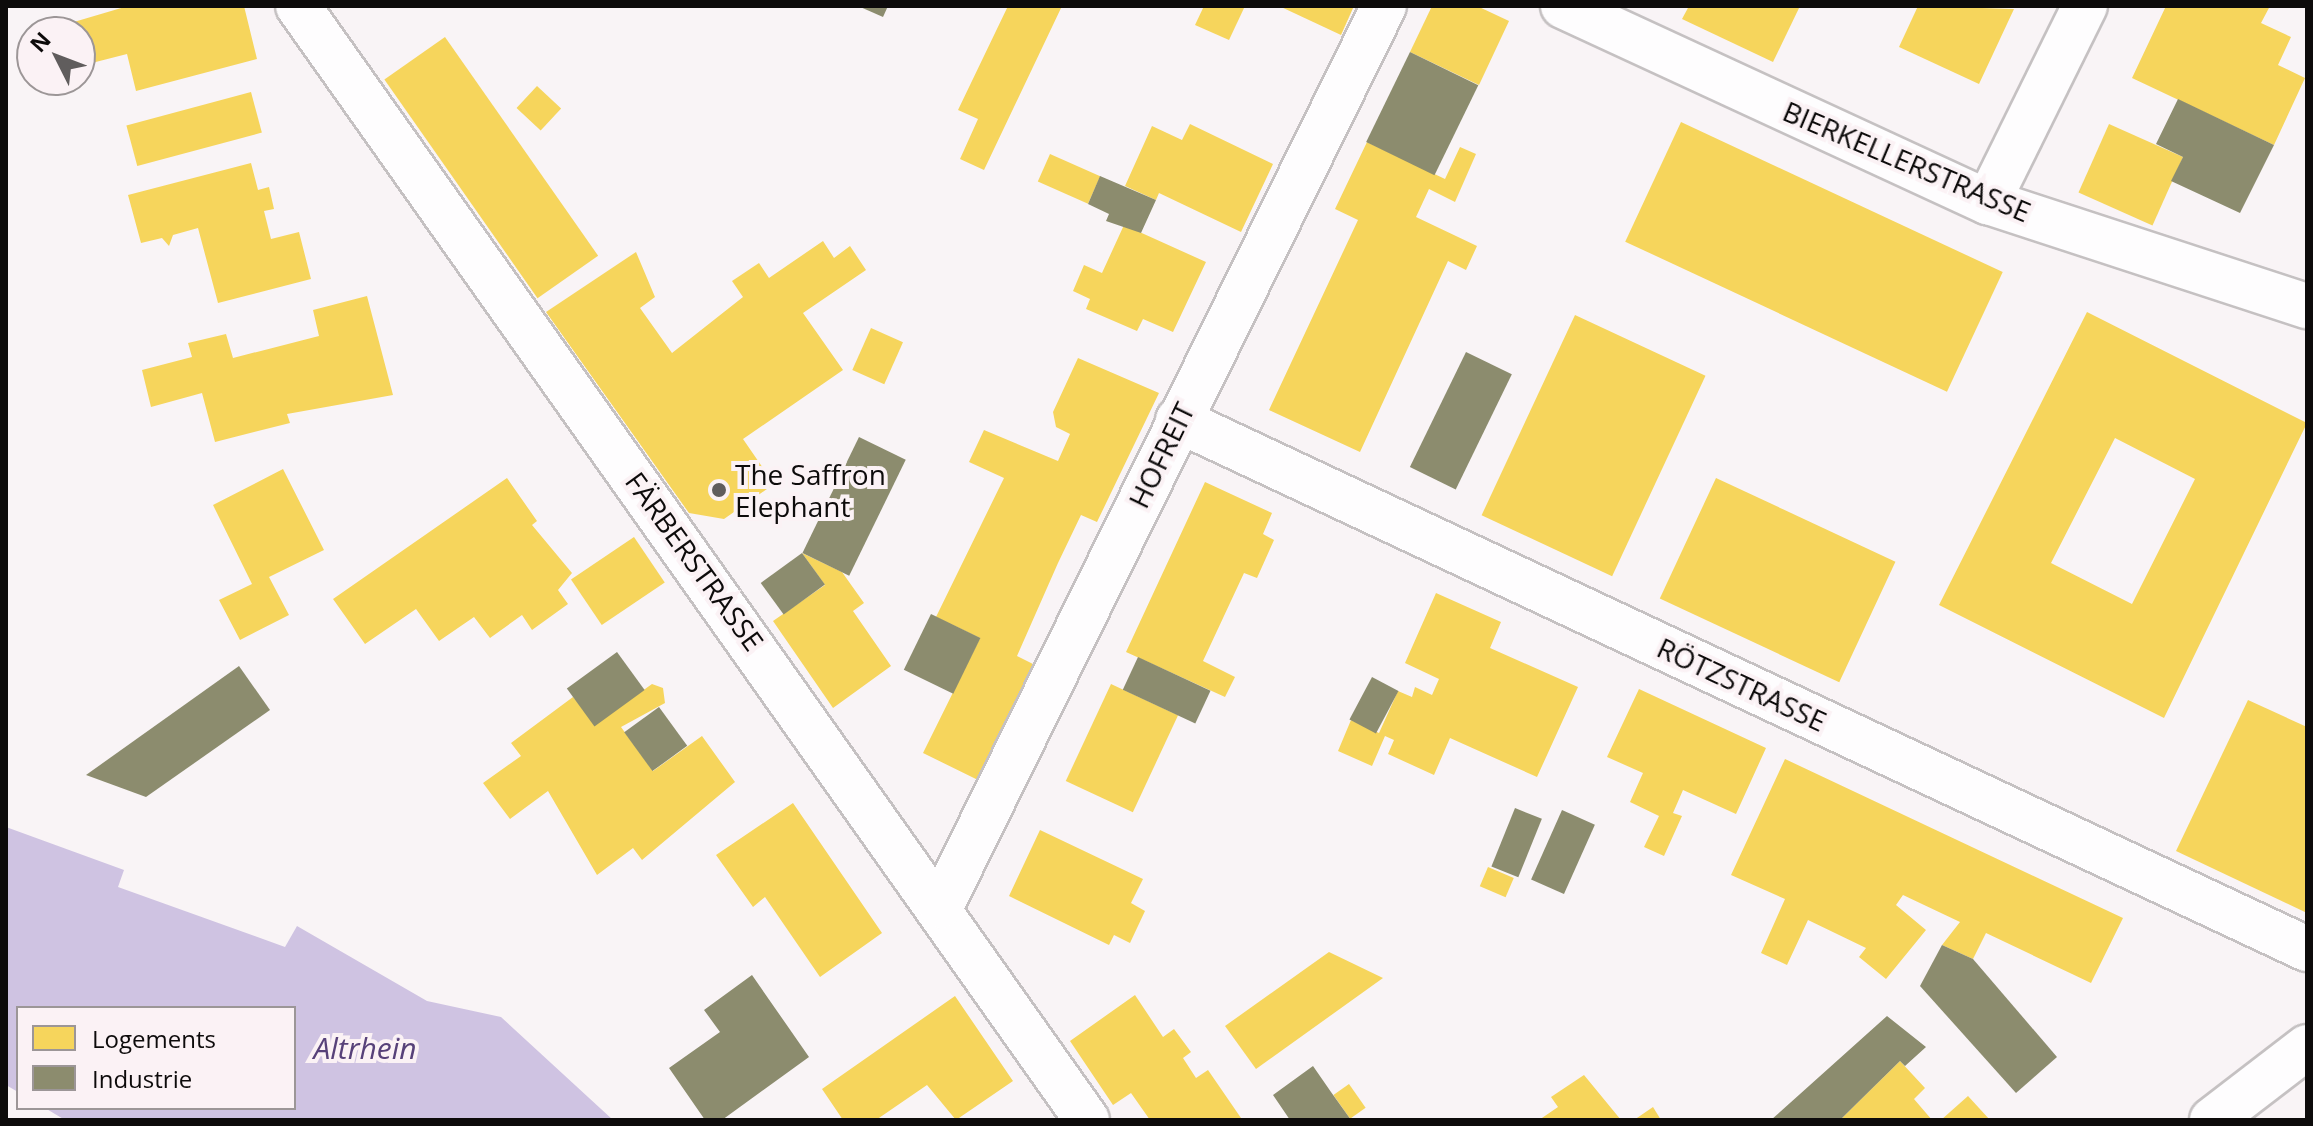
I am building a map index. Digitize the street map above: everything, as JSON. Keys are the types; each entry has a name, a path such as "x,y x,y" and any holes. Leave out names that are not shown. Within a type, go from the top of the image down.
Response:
{"street":[{"name":"FÄRBERSTRASSE","path":"298,6 941,906 1087,1120"},
{"name":"HOFREIT","path":"941,906 1384,6"},
{"name":"BIERKELLERSTRASSE","path":"1563,6 1988,202 2307,306"},
{"path":"1988,202 2085,6"},
{"name":"RÖTZSTRASSE","path":"1178,420 2307,949"},
{"path":"2212,1120 2307,1047"}],"water":[{"name":"Altrhein","path":"6,827 124,870 118,887 285,947 297,926 427,1001 501,1017 613,1120 65,1120 48,1110 296,1110 296,1006 16,1006 16,1091 6,1085"}],"building: Logements":[{"path":"128,6 244,6 257,59 136,91 127,54 96,62 94,16"},
{"path":"1008,6 1062,6 984,170 960,159 978,119 958,110"},
{"path":"1204,6 1245,6 1229,40 1195,25"},
{"path":"1279,6 1354,6 1341,35"},
{"path":"1432,6 1477,6 1509,21 1479,85 1410,52"},
{"path":"1689,6 1800,6 1773,62 1682,19"},
{"path":"1918,6 2014,9 1979,84 1899,47"},
{"path":"2166,6 2270,6 2261,23 2291,37 2278,65 2305,78 2274,145 2132,78"},
{"path":"445,37 598,256 538,298 384,79"},
{"path":"537,86 561,109 541,130 517,108"},
{"path":"251,92 262,133 137,166 126,125"},
{"path":"1681,122 2003,272 1947,392 1625,242"},
{"path":"1190,124 1273,164 1241,232 1159,193 1156,200 1125,186 1152,126 1182,140"},
{"path":"2109,124 2183,157 2152,225 2078,193"},
{"path":"1367,142 1445,179 1460,147 1476,154 1455,202 1429,189 1416,217 1477,246 1466,270 1448,261 1360,452 1269,410 1358,220 1335,209"},
{"path":"1050,154 1100,176 1088,204 1038,181"},
{"path":"251,163 258,190 269,187 274,209 264,211 271,239 299,232 311,279 218,303 198,228 173,235 169,246 162,238 141,243 128,195"},
{"path":"1124,225 1206,262 1173,332 1143,319 1137,331 1086,309 1090,299 1073,291 1084,265 1102,273"},
{"path":"823,241 834,258 850,246 866,270 803,313 843,370 743,439 774,484 724,519 689,513 546,312 636,252 655,297 640,308 672,353 743,297 732,281 759,263 769,278"},
{"path":"367,296 393,395 287,414 290,423 215,442 202,393 151,407 142,370 192,357 188,343 226,334 233,358 319,336 313,310"},
{"path":"2087,312 2307,423 2164,718 1939,605","holes":["2115,438 2195,479 2132,604 2051,563"]},
{"path":"1575,315 1706,376 1612,576 1482,515"},
{"path":"871,328 903,342 884,384 852,370"},
{"path":"1078,358 1159,393 1097,522 1081,515 1058,563 1017,656 1037,666 980,781 923,753 980,638 936,617 1004,478 969,462 984,430 1058,461 1070,434 1056,427 1053,412"},
{"path":"283,469 324,550 269,577 289,615 240,640 219,600 252,584 213,505"},
{"path":"507,478 537,521 532,525 572,573 558,590 568,604 532,630 522,615 490,638 474,617 439,641 416,609 365,644 333,599"},
{"path":"1716,478 1895,562 1839,682 1660,599"},
{"path":"1205,482 1272,513 1263,534 1274,540 1257,578 1244,573 1203,661 1235,677 1225,697 1126,652"},
{"path":"634,537 665,583 602,625 571,579"},
{"path":"802,553 842,572 864,603 853,611 891,666 833,708 773,621 825,585"},
{"path":"1436,593 1501,622 1490,648 1578,687 1537,777 1450,738 1434,775 1388,754 1394,740 1385,736 1372,766 1338,751 1351,720 1379,733 1398,691 1412,697 1415,687 1432,695 1439,679 1405,663"},
{"path":"652,684 663,688 665,703 621,727 653,771 702,736 735,782 642,860 633,848 597,875 548,791 510,819 483,783 521,756 511,743 573,697 596,724"},
{"path":"1111,684 1178,715 1133,812 1066,781"},
{"path":"1639,689 1766,748 1736,814 1683,790 1673,813 1682,816 1664,856 1644,847 1659,816 1630,802 1643,773 1607,757"},
{"path":"2248,700 2307,727 2307,913 2176,851"},
{"path":"1785,759 2123,918 2091,983 1986,933 1973,959 1942,945 1960,922 1903,895 1896,905 1926,930 1886,979 1859,957 1866,948 1808,920 1787,965 1761,953 1785,899 1731,875"},
{"path":"793,803 882,933 820,977 765,897 753,907 716,855"},
{"path":"1040,830 1143,879 1131,903 1145,911 1130,943 1114,935 1109,945 1009,896"},
{"path":"1488,867 1514,878 1506,897 1480,886"},
{"path":"1329,952 1383,978 1256,1069 1225,1026"},
{"path":"1135,995 1163,1037 1174,1029 1191,1052 1183,1058 1196,1078 1208,1070 1241,1118 1150,1120 1131,1093 1113,1105 1070,1041"},
{"path":"955,996 1013,1081 956,1120 927,1085 876,1120 843,1120 822,1089"},
{"path":"1900,1061 1925,1088 1914,1099 1932,1120 1840,1120"},
{"path":"1584,1075 1621,1120 1539,1120 1558,1107 1551,1097"},
{"path":"1349,1084 1366,1108 1350,1119 1333,1095"},
{"path":"1968,1096 1990,1120 1941,1120"},
{"path":"1653,1107 1661,1120 1634,1120"}],"building: Industrie":[{"path":"858,6 888,6 883,17"},
{"path":"1410,52 1478,85 1434,175 1366,142"},
{"path":"2178,99 2274,145 2240,213 2171,181 2183,157 2156,144"},
{"path":"1100,176 1156,200 1141,233 1106,221 1109,214 1088,204"},
{"path":"1466,352 1512,374 1456,489 1410,467"},
{"path":"859,437 906,460 849,576 802,553"},
{"path":"802,553 825,585 784,615 761,583"},
{"path":"931,614 980,638 953,694 904,670"},
{"path":"617,652 645,690 594,726 567,688"},
{"path":"1138,657 1211,691 1195,723 1123,690"},
{"path":"239,666 270,710 146,797 86,775"},
{"path":"1372,677 1398,691 1376,733 1349,719"},
{"path":"659,707 687,746 652,771 624,732"},
{"path":"1515,808 1542,819 1518,877 1491,866"},
{"path":"1562,810 1595,825 1564,894 1531,879"},
{"path":"1942,945 1973,959 2057,1057 2016,1093 1920,986"},
{"path":"752,975 809,1057 722,1120 705,1120 669,1068 720,1032 704,1010"},
{"path":"1887,1016 1926,1047 1905,1066 1900,1061 1840,1120 1771,1120"},
{"path":"1313,1066 1351,1120 1290,1120 1273,1095"}],"place":[{"name":"The Saffron Elephant","path":"719,490"}]}
